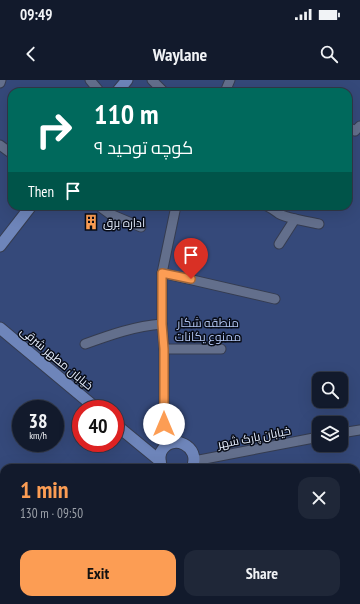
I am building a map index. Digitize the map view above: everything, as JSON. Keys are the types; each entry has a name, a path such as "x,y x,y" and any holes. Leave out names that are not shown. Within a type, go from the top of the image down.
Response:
{"main road":[{"path":"120,88 127,80"},
{"path":"0,246 28,210"},
{"name":"خیابان مطهر شرقی","path":"0,328 86,400"},
{"path":"124,432 160,464"},
{"path":"161,464 160,456 166,446 179,442 184,444 192,451 193,464"}],"street":[{"path":"90,80 97,88"},
{"path":"152,80 160,88"},
{"path":"352,129 355,131 360,126"},
{"path":"104,210 141,227"},
{"path":"170,444 164,424 162,273 175,210"},
{"path":"275,210 278,214 319,224"},
{"path":"307,221 309,211"},
{"path":"279,244 295,218"},
{"path":"162,273 275,299"},
{"path":"85,344 119,332 147,325 162,324"},
{"path":"164,349 221,349"},
{"path":"348,432 360,430"},
{"name":"خیابان پارک شهر","path":"198,464 312,439"}],"green space":[{"name":"منطقه شکار ممنوع یکانات","path":"0,80 360,80 360,464 0,464"}],"place":[{"name":"اداره برق","path":"91,222"}],"route":[{"path":"164,424 162,273 191,279"}]}
